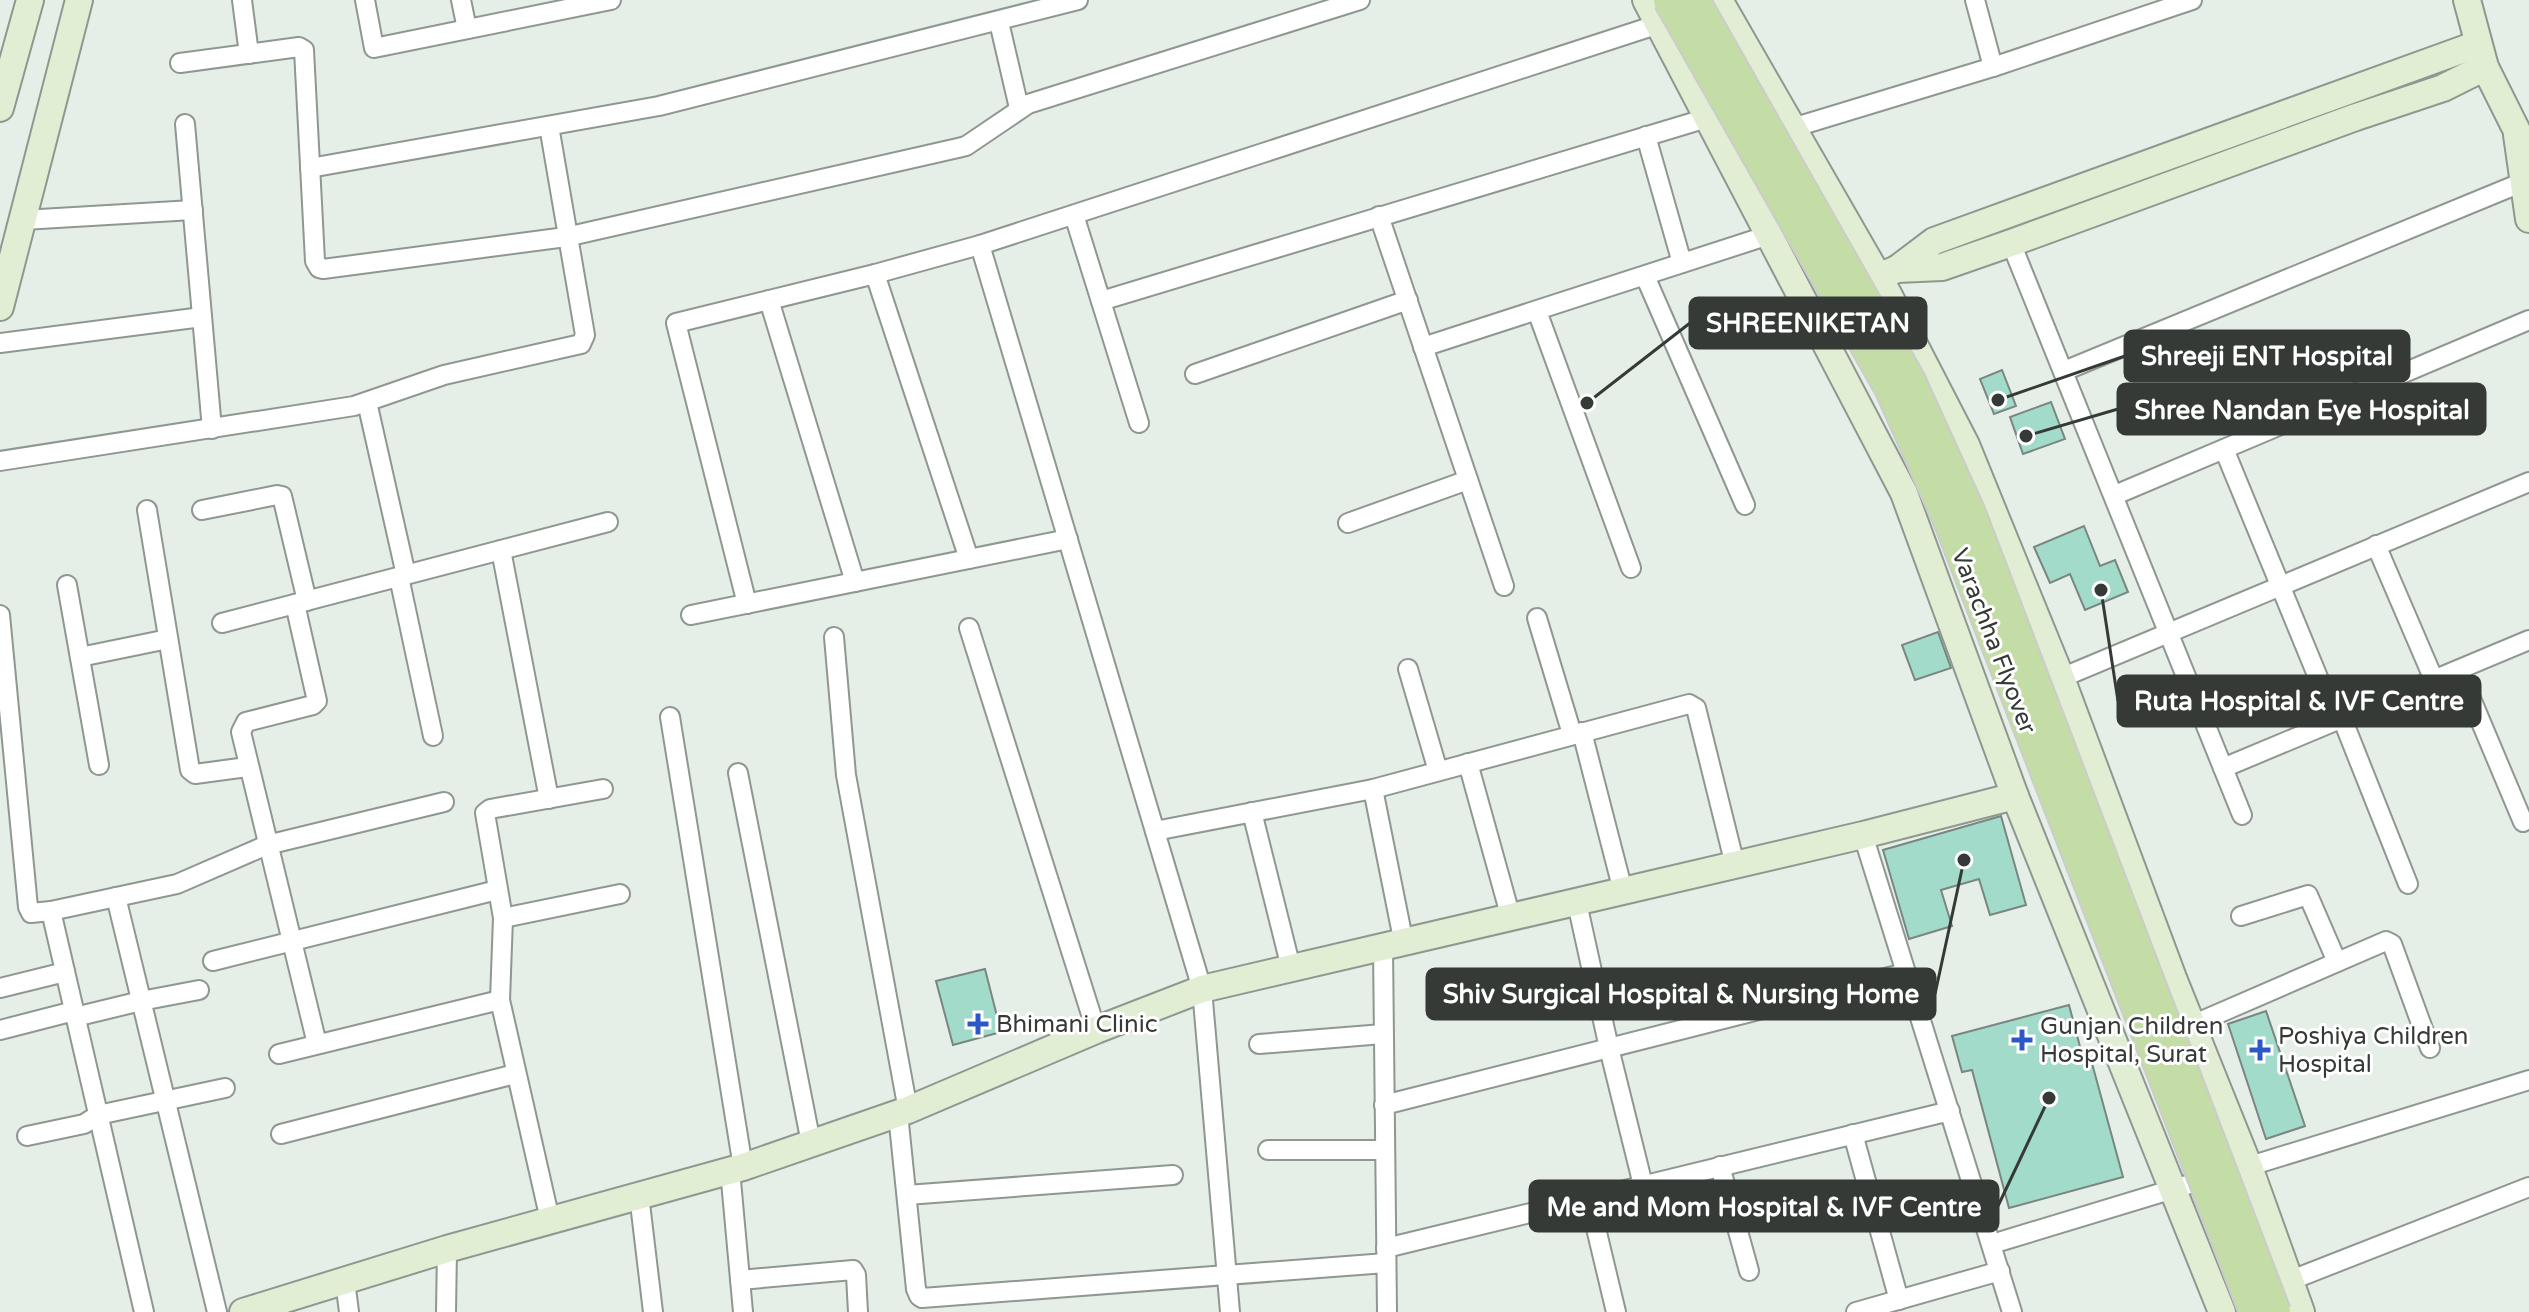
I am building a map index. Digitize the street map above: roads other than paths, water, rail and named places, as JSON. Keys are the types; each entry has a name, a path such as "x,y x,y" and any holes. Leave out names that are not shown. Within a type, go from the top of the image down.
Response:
{"main road":[{"name":"Varachha Flyover","path":"1695,0 1910,379 1971,513 2276,1312"},
{"name":"Varachha Flyover","path":"1663,12 1889,388 1947,518 2254,1312"}],"street":[{"path":"0,108 30,0"},
{"path":"0,307 79,0"},
{"path":"242,0 249,54"},
{"path":"365,0 374,48 611,0"},
{"path":"461,0 467,29"},
{"path":"310,168 659,106 1078,0"},
{"path":"180,63 299,47 304,50 315,261 319,268 566,237 958,148 1019,108 1360,0"},
{"path":"1646,0 1663,12 1707,118 1904,493 2015,796 2222,1312"},
{"path":"1719,0 1792,128 1888,273 1966,445 2061,678 2249,1167 2301,1312"},
{"path":"1975,0 1993,67"},
{"path":"1792,128 1993,67 2192,0"},
{"path":"2467,0 2481,56 2525,138 2523,182 2529,219"},
{"path":"747,604 675,325 679,321 875,274 980,245 1663,12"},
{"path":"999,22 1019,108"},
{"path":"1888,273 1942,267 2443,88 2481,56"},
{"path":"1806,307 1888,273 1934,241 2481,56"},
{"path":"1101,301 1707,118"},
{"path":"185,124 212,429"},
{"path":"0,461 367,402 444,375 581,344 585,335 549,126"},
{"path":"1646,136 1682,263"},
{"path":"2064,371 2523,182"},
{"path":"23,220 193,210"},
{"path":"1074,215 1139,423"},
{"path":"1379,216 1504,586"},
{"path":"1423,347 1769,235"},
{"path":"2011,243 2242,815"},
{"path":"980,245 1202,989 1230,1312"},
{"path":"875,274 969,559"},
{"path":"1645,276 1745,505"},
{"path":"769,300 855,582"},
{"path":"1195,374 1408,300"},
{"path":"1537,311 1631,568"},
{"path":"0,343 202,317"},
{"path":"2115,495 2529,320"},
{"path":"367,402 433,736"},
{"path":"2224,449 2279,586 2408,884"},
{"path":"1348,523 1468,480"},
{"path":"2061,678 2529,482"},
{"path":"202,510 282,496 317,701 313,705 243,724 241,732 247,767 317,1044"},
{"path":"147,510 190,770 195,774 247,767"},
{"path":"222,623 608,522"},
{"path":"691,615 1068,539"},
{"path":"2376,545 2434,680"},
{"path":"501,550 549,799"},
{"path":"67,585 99,765"},
{"path":"0,615 28,907 35,914 177,884 267,845 444,802"},
{"path":"1537,618 1577,733 1623,891"},
{"path":"969,628 1096,1030"},
{"path":"834,637 846,775 903,1112 916,1289 922,1298 1228,1276 1386,1256 1643,1185 1950,1111"},
{"path":"80,657 168,639"},
{"path":"2223,768 2529,640"},
{"path":"1408,669 1438,771"},
{"path":"2459,670 2523,822"},
{"path":"1155,831 1373,789 1685,704 1696,708 1735,865"},
{"path":"670,717 736,1168 743,1312"},
{"path":"1468,763 1511,918"},
{"path":"738,773 811,1143"},
{"path":"550,1220 500,1000 503,918 485,813 490,809 603,789"},
{"path":"1373,789 1394,946 1383,1034 1387,1312"},
{"path":"245,1312 447,1249 736,1168 903,1112 1096,1030 1202,989 1577,903 2015,796"},
{"path":"1252,812 1291,968"},
{"path":"1863,835 2012,1312"},
{"path":"213,961 497,890"},
{"path":"503,918 620,894"},
{"path":"2241,916 2308,895 2337,962"},
{"path":"116,897 217,1312"},
{"path":"1577,903 1643,1185"},
{"path":"51,911 144,1312"},
{"path":"2192,1025 2383,942 2392,944 2430,1048"},
{"path":"0,988 65,972"},
{"path":"1384,1105 1905,973"},
{"path":"0,1030 199,990"},
{"path":"279,1054 500,1000"},
{"path":"1259,1044 1383,1034"},
{"path":"281,1134 515,1074"},
{"path":"1992,1244 2529,1080"},
{"path":"27,1136 84,1124 98,1115 225,1088"},
{"path":"1853,1134 1899,1300"},
{"path":"1268,1150 1384,1150"},
{"path":"1720,1166 1749,1271"},
{"path":"907,1195 1173,1175"},
{"path":"2289,1281 2529,1187"},
{"path":"639,1195 653,1312"},
{"path":"1589,1199 1616,1312"},
{"path":"446,1312 447,1249"},
{"path":"740,1280 853,1270 858,1312"},
{"path":"1856,1312 2000,1271"},
{"path":"345,1281 349,1312"}],"place":[{"name":"Shreeji ENT Hospital","path":"1998,400"},
{"name":"SHREENIKETAN","path":"1587,403"},
{"name":"Shree Nandan Eye Hospital","path":"2026,436"},
{"name":"Ruta Hospital & IVF Centre","path":"2101,590"},
{"name":"Shiv Surgical Hospital & Nursing Home","path":"1964,860"},
{"name":"Bhimani Clinic","path":"978,1024"},
{"name":"Gunjan Children Hospital, Surat","path":"2022,1040"},
{"name":"Poshiya Children Hospital","path":"2260,1050"},
{"name":"Me and Mom Hospital & IVF Centre","path":"2049,1098"}]}
